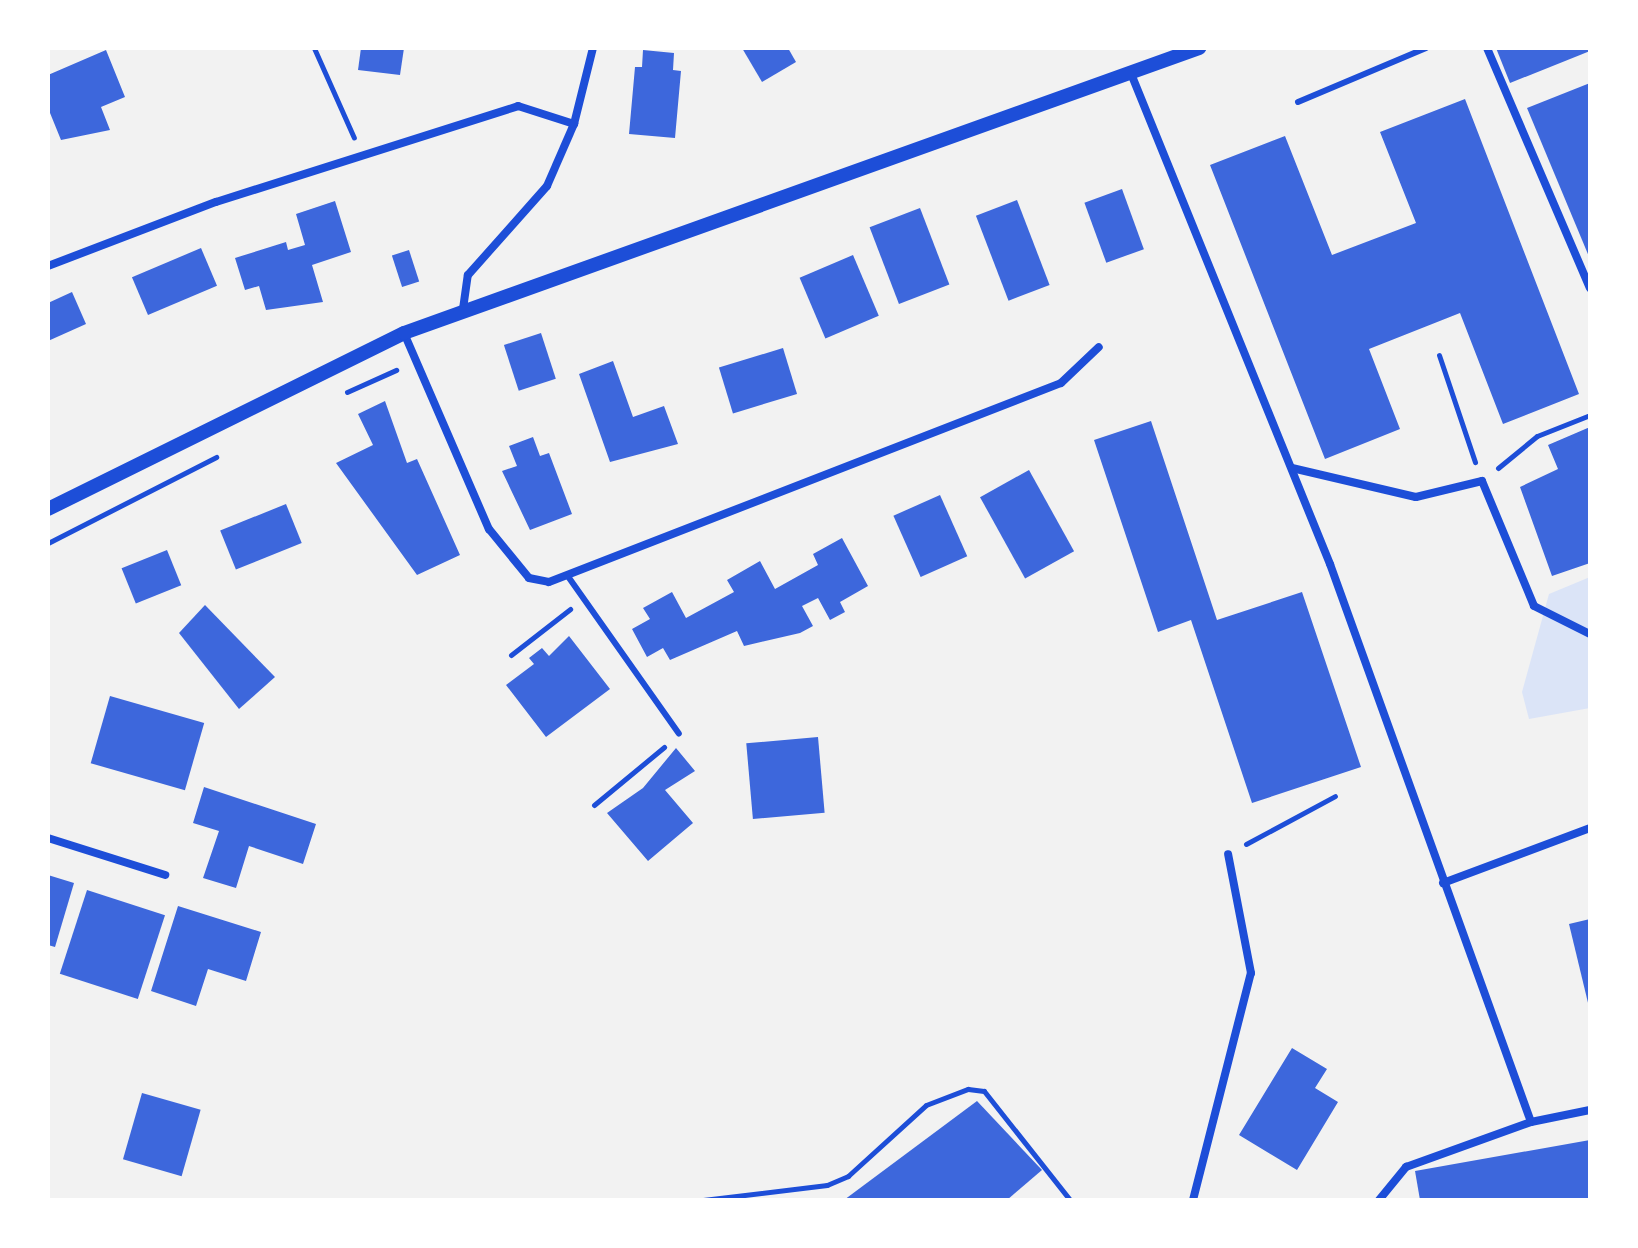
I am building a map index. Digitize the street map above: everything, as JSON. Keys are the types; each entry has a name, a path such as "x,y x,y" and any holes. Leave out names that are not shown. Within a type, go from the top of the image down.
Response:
{"street":[{"path":"463,309 468,275 547,186 574,124 593,48"},
{"path":"48,509 404,333 463,309 1132,76 1199,48"},
{"path":"1487,48 1590,288"},
{"path":"1132,76 1292,468 1531,1122"},
{"path":"48,266 362,156 518,106 574,124"},
{"path":"404,333 489,529 529,578 567,575 1061,383 1099,347"},
{"path":"1292,468 1416,497 1482,481 1534,606 1590,634"},
{"path":"1443,883 1590,828"},
{"path":"48,838 165,875"},
{"path":"1193,1200 1251,973 1228,854"},
{"path":"1379,1200 1406,1167 1531,1122 1590,1110"}],"lane":[{"path":"1298,102 1426,48"},
{"path":"567,575 579,602 679,734"}],"path":[{"path":"314,48 362,156"},
{"path":"1439,355 1482,481 1537,436 1590,415"},
{"path":"511,655 579,602"},
{"path":"594,805 679,734"},
{"path":"1228,854 1335,796"},
{"path":"703,1200 827,1185 848,1176 926,1105 968,1089 984,1091 1070,1200"}],"shaded area":[{"path":"1590,577 1590,708 1529,719 1522,692 1549,594"}],"building":[{"path":"361,48 404,48 400,75 358,70"},
{"path":"742,48 788,48 796,62 762,82"},
{"path":"1496,48 1590,48 1590,51 1510,83"},
{"path":"106,50 125,97 101,107 110,130 61,140 48,108 48,75"},
{"path":"643,50 674,53 673,70 681,71 675,138 629,134 635,67 642,67"},
{"path":"1590,83 1590,259 1527,108"},
{"path":"1465,99 1579,394 1503,424 1460,313 1369,349 1400,429 1325,459 1210,165 1285,136 1332,255 1416,223 1380,132"},
{"path":"1122,189 1144,249 1106,263 1084,203"},
{"path":"1017,200 1050,285 1009,301 976,216"},
{"path":"335,201 351,252 312,265 323,302 266,310 259,286 245,290 235,258 286,242 288,250 305,245 296,214"},
{"path":"920,208 949,285 899,304 870,227"},
{"path":"201,248 217,286 148,315 132,277"},
{"path":"409,250 419,281 402,287 392,256"},
{"path":"853,255 879,316 825,338 800,278"},
{"path":"72,292 86,324 48,341 48,303"},
{"path":"541,333 556,379 519,391 504,345"},
{"path":"783,348 797,394 733,413 719,368"},
{"path":"613,361 633,417 664,406 678,444 610,462 579,374"},
{"path":"385,401 407,463 417,459 460,555 417,575 336,463 373,445 358,414"},
{"path":"1151,421 1217,620 1302,592 1361,767 1252,803 1191,620 1158,632 1094,440"},
{"path":"1590,427 1590,563 1552,576 1520,487 1558,469 1548,445"},
{"path":"533,437 540,456 549,453 572,514 530,530 502,471 517,466 509,446"},
{"path":"1029,470 1074,551 1025,578 980,497"},
{"path":"940,495 967,556 921,577 893,516"},
{"path":"286,504 302,543 236,570 220,531"},
{"path":"842,538 868,586 840,602 845,612 830,620 818,598 802,606 813,626 800,633 744,646 737,631 670,660 663,648 647,657 632,629 650,619 643,608 672,592 686,618 734,592 727,580 760,561 775,589 818,565 813,554"},
{"path":"167,550 181,585 136,604 122,568"},
{"path":"205,605 275,677 239,709 179,633"},
{"path":"569,636 610,689 546,737 506,685 534,664 529,658 542,648 549,656"},
{"path":"110,696 204,723 185,790 91,763"},
{"path":"818,737 825,813 753,819 746,743"},
{"path":"676,748 695,771 665,790 693,823 648,861 607,813 643,788"},
{"path":"204,787 316,824 303,864 249,846 236,888 203,878 219,831 193,823"},
{"path":"48,875 74,883 55,947 48,945"},
{"path":"87,890 165,915 138,999 60,974"},
{"path":"178,906 261,932 246,981 208,969 196,1006 151,991"},
{"path":"1590,919 1590,1007 1589,1007 1569,924"},
{"path":"1292,1048 1327,1069 1315,1088 1338,1102 1297,1170 1239,1135"},
{"path":"142,1093 201,1110 182,1176 123,1159"},
{"path":"977,1101 1042,1170 1007,1200 844,1200"},
{"path":"1590,1140 1590,1200 1420,1200 1415,1171"}]}
